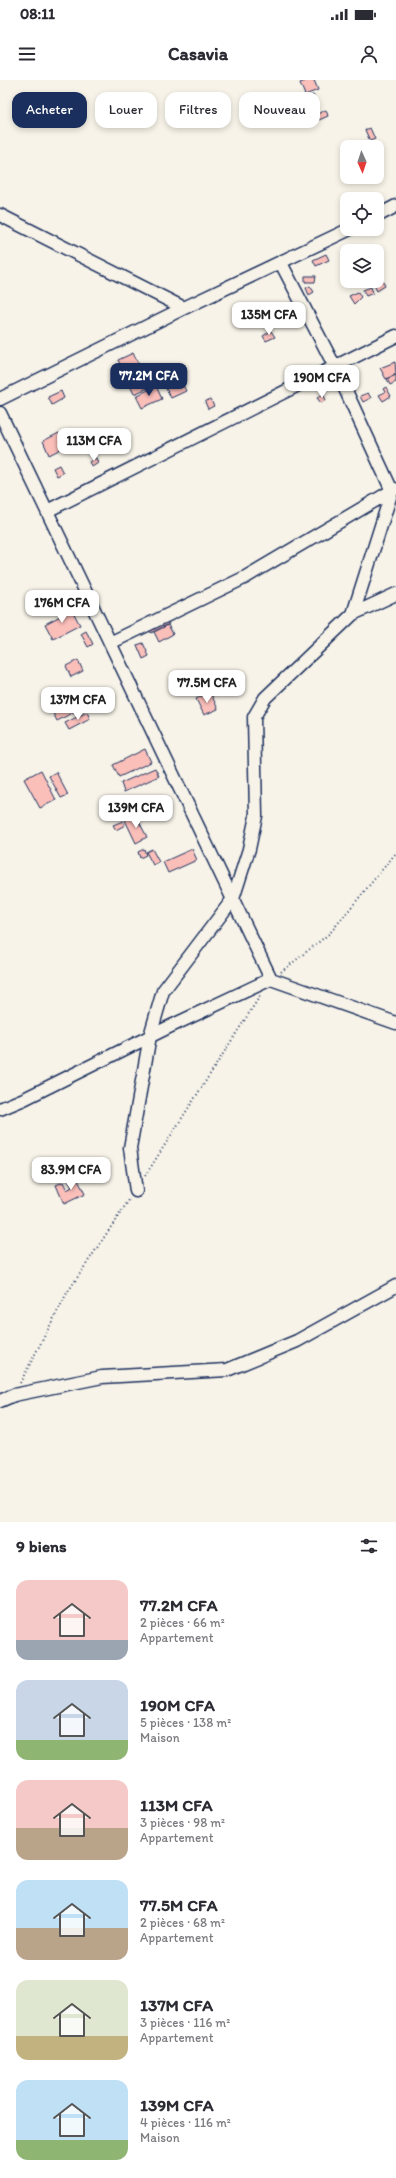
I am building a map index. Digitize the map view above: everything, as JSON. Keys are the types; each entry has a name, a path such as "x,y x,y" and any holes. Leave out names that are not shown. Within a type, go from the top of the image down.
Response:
{"street":[{"path":"384,212 396,206"},
{"path":"0,215 184,308"},
{"path":"0,399 184,308 340,234"},
{"path":"282,262 335,367 394,490 353,614"},
{"path":"47,511 396,336"},
{"path":"0,413 271,979"},
{"path":"110,643 244,578 394,490"},
{"path":"136,1190 130,1148 150,1036 163,990 233,900 249,849 256,816 254,717 265,698 353,614 396,594"},
{"path":"0,1109 24,1099 150,1036 271,979 396,1022"},
{"path":"0,1401 14,1395 102,1377 227,1370 297,1341 396,1286"}],"path":[{"path":"14,1395 68,1293 271,979 330,933 396,852"}],"building":[{"path":"308,80 314,80 318,90 313,92 304,92 300,83"},
{"path":"326,110 328,116 320,120 320,113"},
{"path":"370,128 375,139 370,140 365,130"},
{"path":"326,254 329,260 316,266 313,260"},
{"path":"305,276 316,276 315,282 305,282"},
{"path":"310,286 314,292 309,295 306,288"},
{"path":"371,288 373,293 366,296 363,290"},
{"path":"358,292 361,297 354,304 349,296"},
{"path":"271,331 275,337 266,341 263,336"},
{"path":"133,353 150,387 134,394 118,360"},
{"path":"395,362 396,374 386,379 380,368"},
{"path":"396,375 396,382 390,385 387,379"},
{"path":"179,377 186,391 171,398 164,385"},
{"path":"156,386 162,399 142,408 136,396"},
{"path":"386,387 391,396 383,401 379,395 385,392 383,389"},
{"path":"61,391 64,398 52,405 48,397"},
{"path":"368,393 371,398 363,402 360,396"},
{"path":"323,394 326,400 321,403 317,398"},
{"path":"210,399 214,406 208,409 205,402"},
{"path":"59,433 65,447 49,455 43,441"},
{"path":"96,458 98,463 92,467 89,462"},
{"path":"59,465 63,473 57,476 53,468"},
{"path":"72,610 80,625 53,639 45,624"},
{"path":"165,617 169,624 151,633 148,627"},
{"path":"168,625 173,634 159,642 154,632"},
{"path":"86,631 93,644 88,647 81,634"},
{"path":"143,643 149,656 143,659 137,645"},
{"path":"78,660 83,671 71,677 66,666"},
{"path":"210,692 218,709 204,715 196,699"},
{"path":"76,693 84,707 57,721 50,707"},
{"path":"87,712 90,719 69,730 65,723"},
{"path":"145,749 151,762 119,777 113,765"},
{"path":"155,768 159,776 124,792 121,783"},
{"path":"41,770 56,800 40,808 24,779"},
{"path":"56,772 68,795 61,798 49,776"},
{"path":"135,814 147,837 136,843 125,820"},
{"path":"123,821 125,825 116,830 113,825"},
{"path":"144,849 146,855 140,858 138,852"},
{"path":"152,849 159,862 153,865 146,852"},
{"path":"192,849 197,860 168,873 163,862"},
{"path":"76,1176 85,1194 64,1204 56,1185 63,1182 67,1190 72,1187 68,1180"}]}
